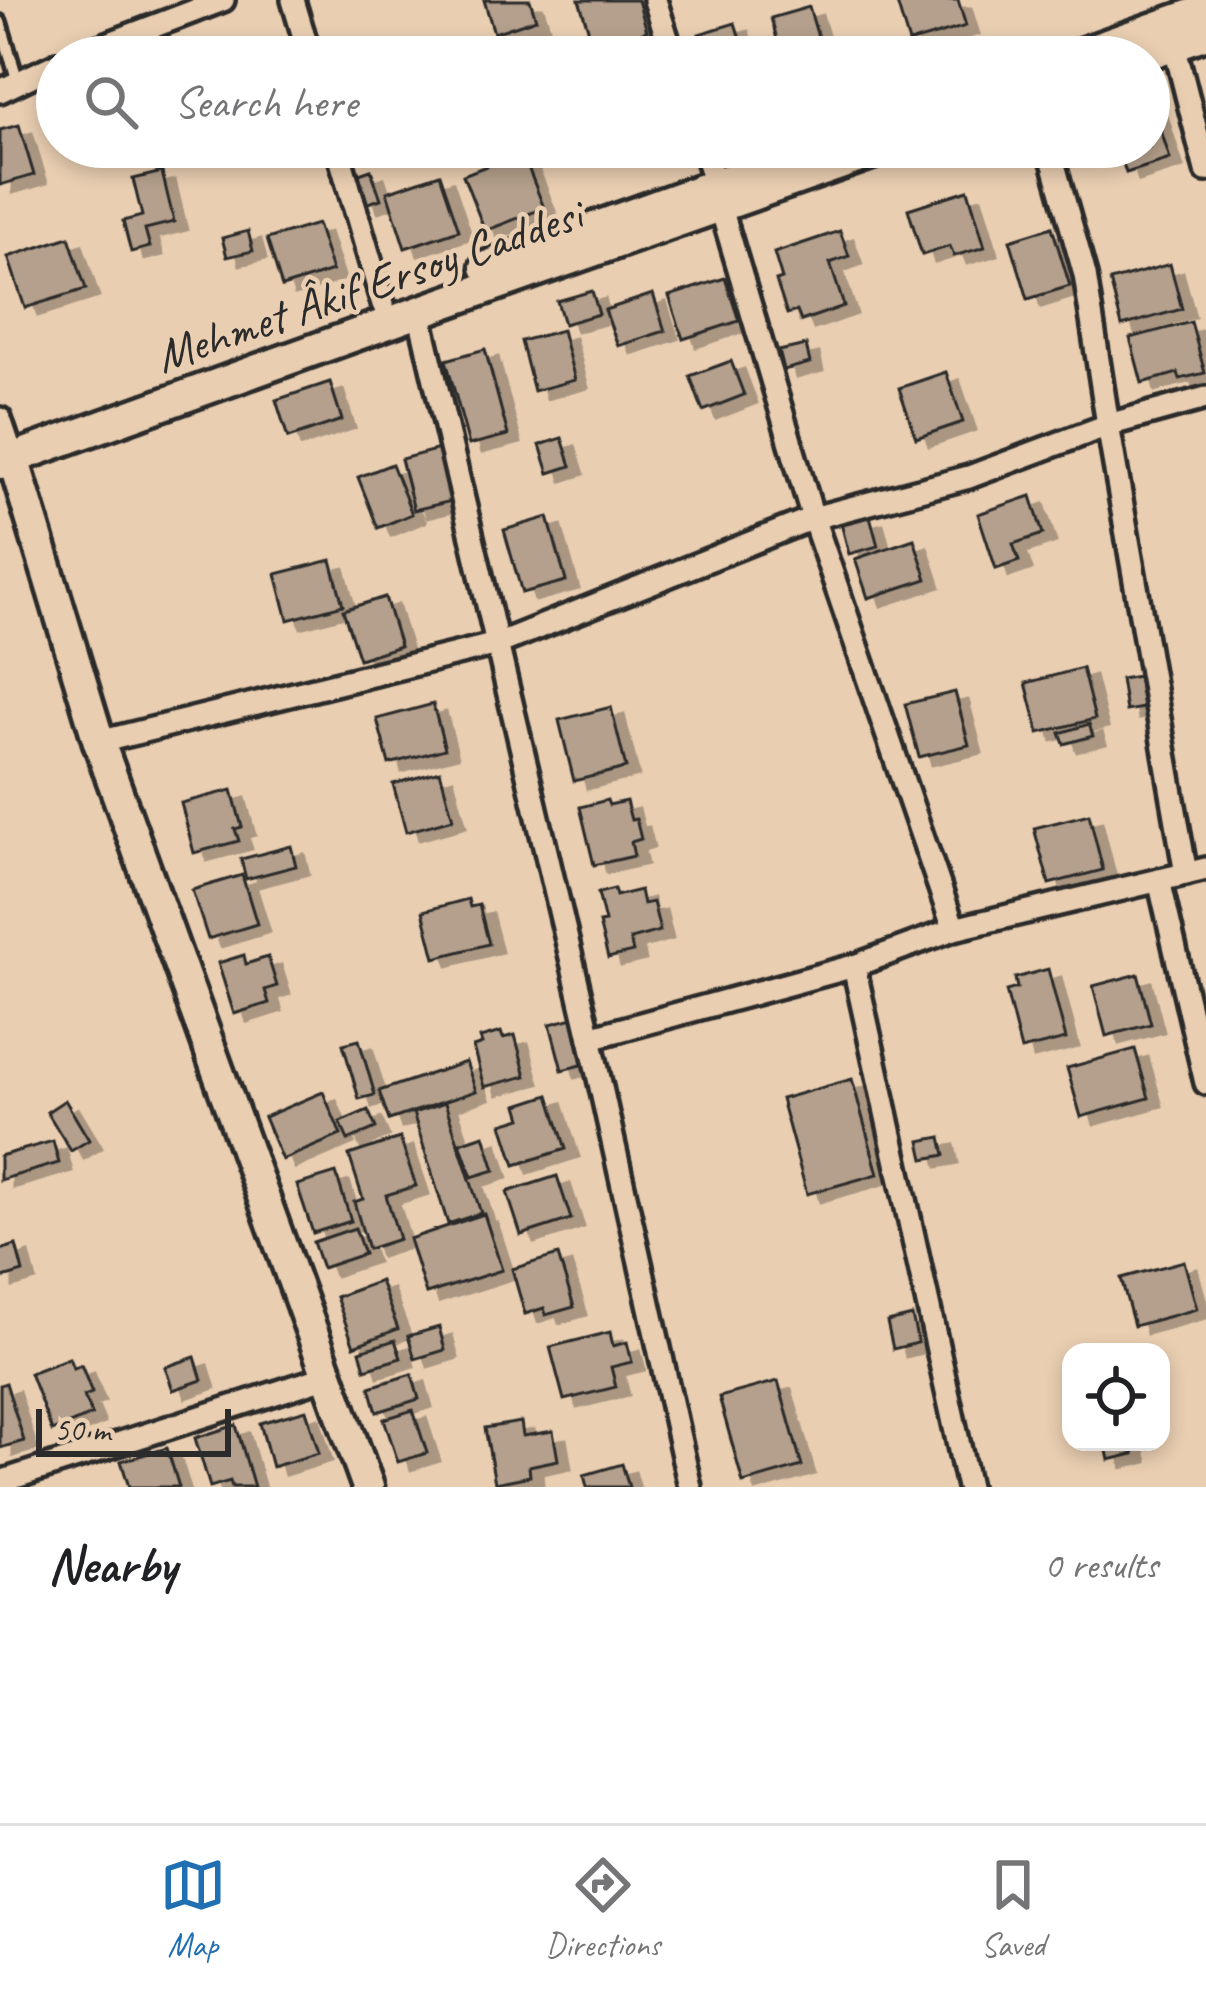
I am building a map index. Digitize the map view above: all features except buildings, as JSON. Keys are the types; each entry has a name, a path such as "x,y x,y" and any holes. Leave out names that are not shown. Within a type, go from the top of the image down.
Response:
{"main road":[{"path":"1132,36 1206,10"},
{"path":"1170,45 1206,33"},
{"name":"Mehmet Âkif Ersoy Caddesi","path":"7,460 419,311 718,196 776,168"},
{"name":"Mehmet Âkif Ersoy Caddesi","path":"7,460 383,304 816,168"},
{"path":"7,460 99,742 368,1487"}],"street":[{"path":"128,36 223,0"},
{"path":"292,0 303,36"},
{"path":"655,0 667,36"},
{"path":"1174,44 1206,170"},
{"path":"343,168 383,304"},
{"path":"709,168 813,518 954,929"},
{"path":"590,1038 854,966 954,929 1196,871 1108,425 1085,275 1055,168"},
{"path":"419,311 690,1487"},
{"path":"99,742 497,644 813,518 969,477 1108,425 1206,398"},
{"path":"0,419 7,460"},
{"path":"1159,880 1206,1083"},
{"path":"854,966 968,1487"},
{"path":"0,1482 328,1376"}],"lane":[{"path":"0,22 9,87"}]}
